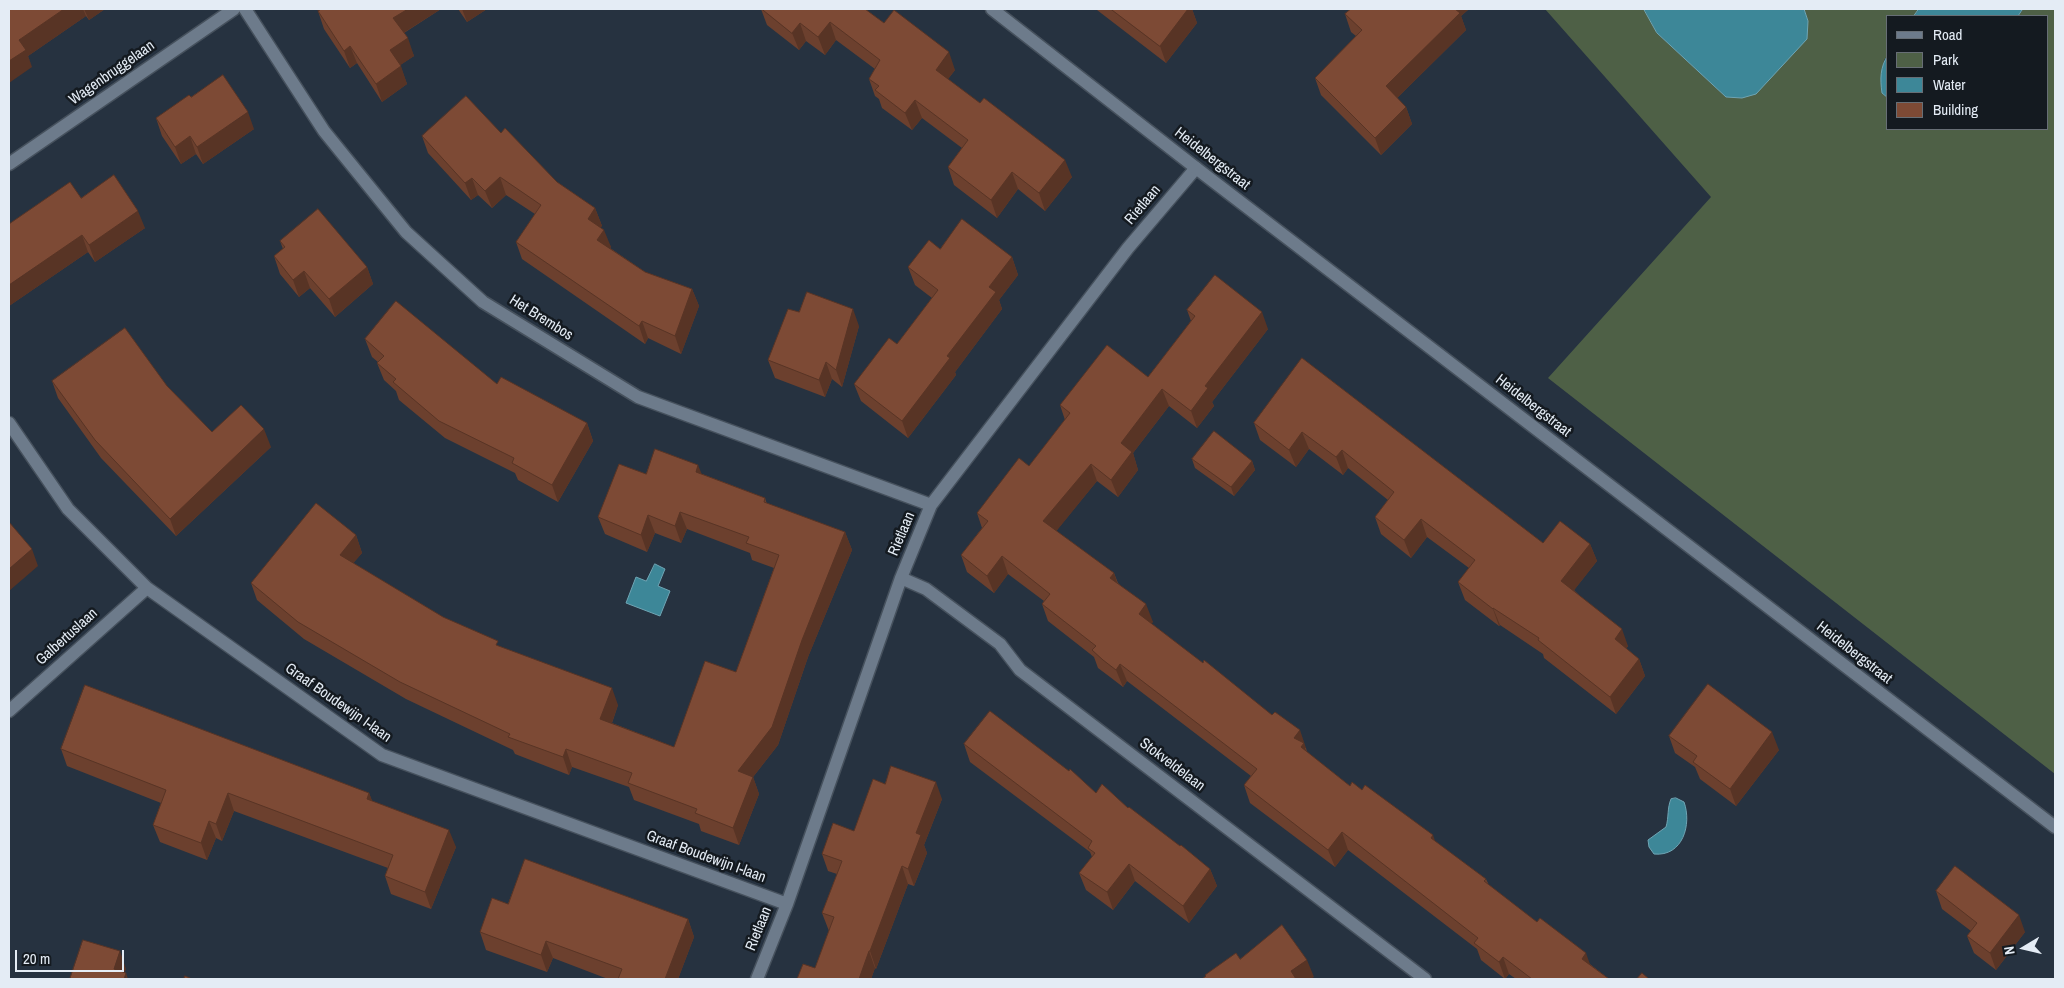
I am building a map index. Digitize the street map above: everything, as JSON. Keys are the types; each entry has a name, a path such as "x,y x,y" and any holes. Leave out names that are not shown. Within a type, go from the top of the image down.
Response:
{"street":[{"name":"Wagenbruggelaan","path":"9,164 234,9"},
{"name":"Het Brembos","path":"245,9 324,131 406,232 484,302 638,397 931,505"},
{"name":"Heidelbergstraat","path":"992,9 1196,168 2055,827"},
{"name":"Rietlaan","path":"757,979 787,904 901,578 931,505 1128,248 1196,168"},
{"name":"Graaf Boudewijn I-laan","path":"9,423 68,508 148,588 382,755 787,904"},
{"name":"Stokveldelaan","path":"901,578 926,588 1000,644 1020,670 1425,979"},
{"name":"Galbertuslaan","path":"9,711 148,588"}],"green space":[{"path":"1545,9 1644,9 1657,33 1726,97 1742,98 1808,21 1804,9 1919,9 1915,15 1886,15 1886,58 1884,60 1882,93 1886,96 1886,130 2049,130 2049,15 2019,15 2022,11 2020,9 2055,9 2055,774 1548,378 1711,197"}],"water":[{"path":"1644,9 1804,9 1808,21 1807,39 1756,94 1742,98 1726,97 1657,33"},
{"path":"1919,9 2022,10 2019,15 1915,15"},
{"path":"1886,59 1886,96 1882,93 1881,78 1883,64"},
{"path":"655,564 665,569 658,586 670,591 660,616 626,603 636,577 646,581"},
{"path":"1676,798 1684,802 1686,811 1686,829 1683,837 1672,850 1664,854 1654,854 1649,847 1648,840 1666,827 1671,799"}],"building":[{"path":"9,9 64,9 19,40 26,50 9,61"},
{"path":"322,9 408,9 393,18 408,38 390,50 401,66 376,84 350,46 344,51 318,11"},
{"path":"762,9 865,9 884,23 894,10 949,52 936,70 980,103 984,98 1065,160 1039,193 1012,172 991,200 948,167 968,140 915,100 905,113 875,90 879,86 869,79 880,60 830,22 818,37 800,23 792,33"},
{"path":"1111,9 1188,9 1160,46"},
{"path":"1351,9 1455,9 1460,13 1386,86 1406,107 1375,138 1315,78 1362,30 1345,14"},
{"path":"223,75 248,112 197,147 190,136 175,147 156,118 189,95 191,97"},
{"path":"466,96 501,133 505,128 557,182 595,208 588,219 604,230 597,240 645,272 692,289 675,336 642,321 639,326 516,242 541,205 500,177 485,191 472,178 465,183 422,136"},
{"path":"114,175 138,211 89,245 82,235 9,285 9,224 70,182 81,198"},
{"path":"318,209 367,267 329,299 304,271 293,280 274,256 285,247 280,241"},
{"path":"962,219 1012,257 989,287 996,292 947,356 950,358 902,421 854,384 889,338 897,344 938,290 908,267 929,240 940,249"},
{"path":"1215,275 1262,312 1205,386 1208,388 1191,411 1162,389 1121,443 1132,452 1111,480 1091,464 1043,521 1114,573 1110,578 1146,604 1139,614 1203,663 1204,660 1272,715 1275,712 1300,730 1294,738 1304,743 1301,747 1350,786 1352,782 1362,790 1365,785 1433,835 1431,838 1486,879 1484,881 1537,922 1540,918 1586,953 1582,959 1609,979 1532,979 1503,957 1499,962 1474,943 1478,938 1342,832 1328,850 1244,785 1257,769 1120,664 1116,670 1103,660 1092,650 1096,646 1042,604 1050,594 1002,556 987,576 961,555 988,521 977,513 1019,458 1029,466 1070,413 1060,405 1107,345 1148,377 1195,316 1187,310"},
{"path":"807,292 853,309 836,370 826,362 819,380 768,360 788,309 799,312"},
{"path":"396,301 497,384 501,377 587,423 552,485 512,463 514,458 439,421 393,382 396,379 377,363 384,356 365,339"},
{"path":"125,328 167,386 212,432 241,405 264,429 170,519 95,440 52,381"},
{"path":"1302,358 1543,543 1560,521 1590,544 1561,581 1622,629 1615,639 1639,659 1610,697 1538,640 1539,638 1493,609 1458,582 1475,560 1421,519 1404,540 1375,517 1394,492 1342,450 1336,457 1302,432 1289,450 1254,423"},
{"path":"1214,431 1252,461 1231,487 1192,459"},
{"path":"655,449 698,465 696,472 765,498 764,502 845,532 802,640 772,727 738,771 753,777 733,828 695,813 697,809 628,783 632,773 566,749 563,757 508,737 510,734 400,682 298,622 251,583 316,503 356,535 340,555 443,617 498,641 496,645 612,688 600,719 674,747 705,661 736,672 779,555 746,543 749,537 680,512 675,526 648,515 641,535 598,517 619,464 646,474"},
{"path":"9,522 32,549 9,569"},
{"path":"1708,684 1772,732 1730,789 1693,762 1697,756 1669,736"},
{"path":"85,685 369,793 367,799 449,830 425,892 385,876 393,855 228,793 216,824 209,821 201,843 153,825 166,790 61,749"},
{"path":"990,711 1069,771 1070,769 1096,793 1102,784 1128,808 1181,845 1210,869 1183,906 1129,864 1107,892 1079,873 1095,853 1088,848 1092,841 964,744"},
{"path":"891,766 936,782 916,833 921,835 908,869 902,866 859,979 797,979 803,964 815,968 834,917 822,913 842,861 822,854 833,823 854,831 873,779 885,784"},
{"path":"525,859 688,919 665,979 618,979 622,969 546,941 541,955 480,932 492,898 508,904"},
{"path":"1955,866 2019,915 1990,953 1967,936 1977,923 1936,891"},
{"path":"1282,925 1307,960 1291,971 1296,979 1202,979 1236,953 1240,959"},
{"path":"83,940 120,951 114,969 126,973 124,979 70,979"},
{"path":"1642,973 1649,979 1637,979"}]}
